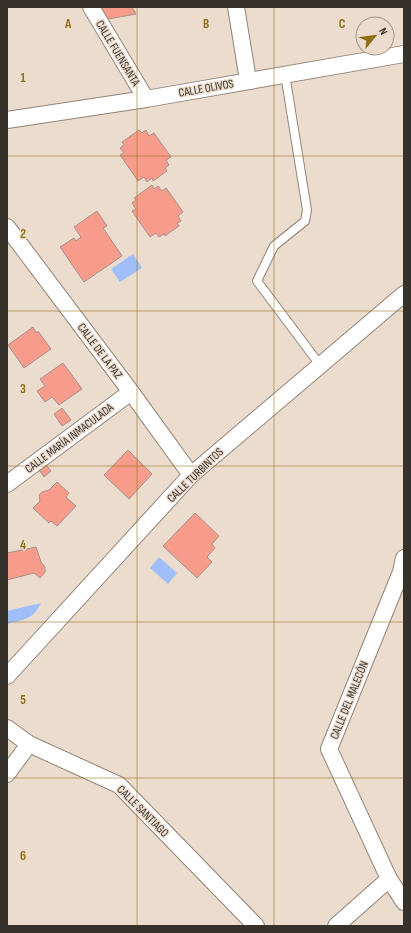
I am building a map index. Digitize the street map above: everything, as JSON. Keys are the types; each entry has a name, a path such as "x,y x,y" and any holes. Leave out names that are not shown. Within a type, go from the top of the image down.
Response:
{"street":[{"name":"CALLE FUENSANTA","path":"91,7 146,99"},
{"path":"236,7 248,80"},
{"name":"CALLE OLIVOS","path":"7,120 146,99 404,54"},
{"name":"CALLE DE LA PAZ","path":"7,227 131,392 191,475"},
{"name":"CALLE TURBINTOS","path":"7,676 191,475 404,294"},
{"name":"CALLE MARÍA INMACULADA","path":"7,484 131,392"},
{"name":"CALLE DEL MALECÓN","path":"404,558 401,572 329,749 389,879 404,902"},
{"name":"CALLE SANTIAGO","path":"7,728 29,744 119,785 256,926"},
{"path":"7,774 29,744"},
{"path":"336,926 389,879"}],"lane":[{"path":"285,74 307,210 305,221 274,246 257,281 320,365"}],"water":[{"path":"133,254 142,268 120,282 111,269"},
{"path":"159,557 177,573 168,584 150,568"},
{"path":"41,603 35,613 31,616 23,620 7,624 7,611"}],"building":[{"path":"95,7 132,7 136,14 103,20"},
{"path":"139,130 142,133 146,130 149,136 154,133 171,157 166,160 169,165 165,168 167,171 153,181 152,178 147,182 144,177 138,181 120,155 124,153 120,148 124,145 122,142"},
{"path":"152,185 154,189 158,186 162,191 166,188 183,212 178,216 181,221 177,223 179,226 165,236 164,234 159,237 156,233 150,237 132,211 136,209 132,203 136,200 134,198"},
{"path":"97,211 107,226 103,228 122,256 84,282 60,247 74,238 76,241 81,237 74,227"},
{"path":"33,327 36,333 38,331 51,349 24,368 8,345"},
{"path":"63,363 82,389 59,405 52,397 45,402 37,391 45,386 40,379"},
{"path":"62,408 71,420 62,426 54,414"},
{"path":"128,450 152,474 129,499 104,475"},
{"path":"46,465 51,471 44,477 39,470"},
{"path":"57,482 69,493 66,497 76,506 57,526 51,521 49,523 33,508 40,501 39,495 42,492 49,490"},
{"path":"195,513 219,536 212,544 215,548 207,557 212,562 197,578 163,546"},
{"path":"36,547 41,562 45,567 45,572 40,578 34,573 7,580 7,553"}]}
